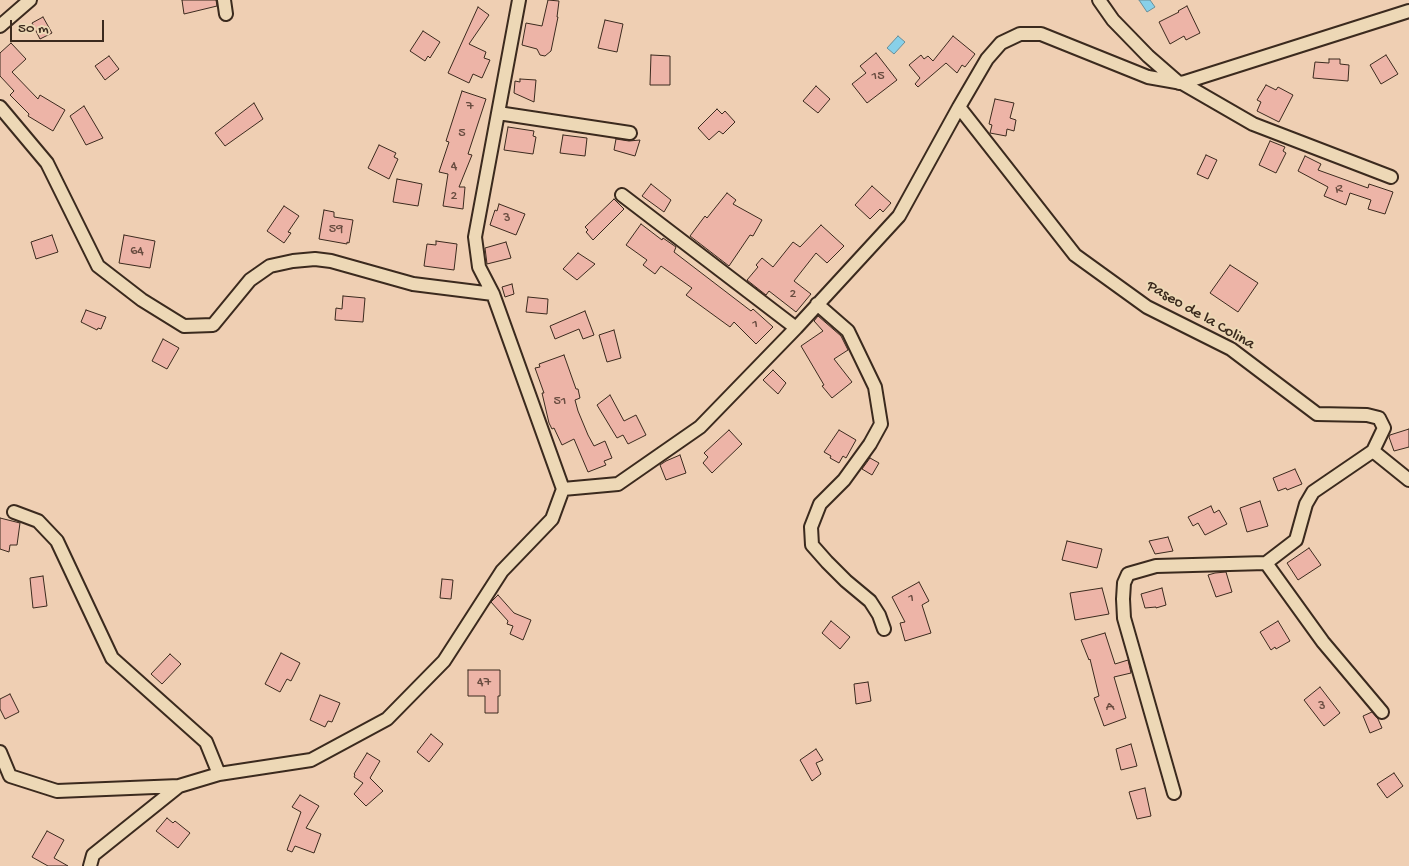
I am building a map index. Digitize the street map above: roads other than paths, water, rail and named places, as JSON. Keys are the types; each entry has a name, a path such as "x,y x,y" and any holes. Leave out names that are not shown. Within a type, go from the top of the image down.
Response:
{"street":[{"path":"0,26 30,0"},
{"path":"224,0 226,14"},
{"path":"0,752 10,776 57,791 179,786 219,774 311,760 387,719 444,661 502,570 552,519 563,489 493,294 479,267 475,237 519,0"},
{"path":"1100,0 1113,20 1124,32 1148,56 1180,83 1254,124 1391,177"},
{"path":"563,489 618,484 700,427 796,328 899,216 987,59 1001,43 1020,34 1041,34 1148,78 1180,83 1409,11"},
{"path":"0,107 47,163 98,266 142,300 184,326 213,326 250,280 270,266 293,261 315,259 331,261 413,284 493,294"},
{"name":"Paseo de la Colina","path":"959,107 1075,254 1147,307 1231,349 1317,414 1368,414 1379,418 1384,428 1373,451"},
{"path":"498,114 630,134"},
{"path":"622,196 796,328"},
{"path":"817,304 848,331 875,387 881,424 870,444 844,480 820,504 811,527 812,545 846,581 870,601 879,615 884,630"},
{"path":"1174,793 1124,618 1124,583 1128,574 1156,566 1266,563 1296,540 1306,504 1313,492 1373,451 1409,480"},
{"path":"14,512 38,521 57,541 112,658 206,742 219,774"},
{"path":"1266,563 1323,642 1382,712"},
{"path":"90,866 93,855 179,786"}],"water":[{"path":"1139,0 1150,0 1155,7 1147,12"},
{"path":"898,36 905,42 894,54 887,48"}]}
